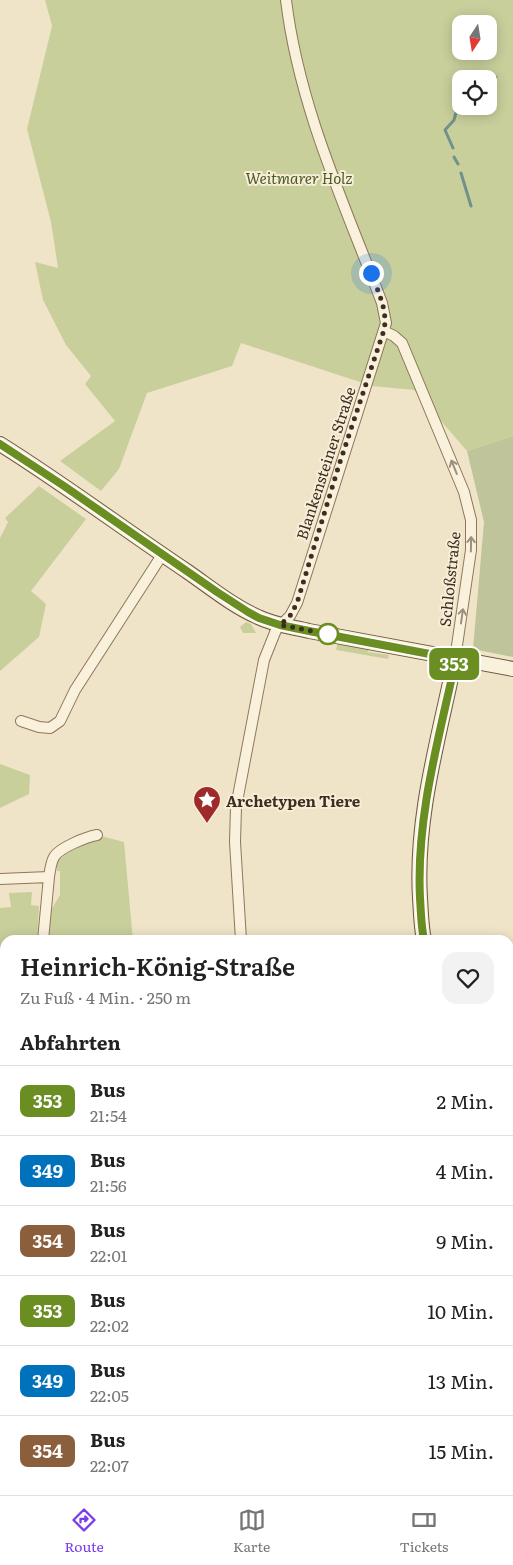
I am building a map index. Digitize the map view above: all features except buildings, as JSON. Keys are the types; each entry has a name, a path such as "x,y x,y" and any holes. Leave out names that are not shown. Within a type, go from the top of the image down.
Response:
{"main road":[{"path":"0,444 248,612 280,625 513,669"},
{"name":"Schloßstraße","path":"424,935 419,871 420,841 428,782 456,659"}],"street":[{"name":"Blankensteiner Straße","path":"241,935 235,842 236,807 261,674 276,630 290,616 297,603 339,465 384,330 385,316 382,303 335,186 312,121 294,50 286,0"},
{"name":"Schloßstraße","path":"384,330 402,343 464,492 471,520 471,550 456,659"},
{"path":"21,721 39,727 50,728 60,721 75,690 162,555"},
{"path":"43,935 49,876 55,855 85,838 97,835"},
{"path":"0,879 49,876"}],"green space":[{"name":"Weitmarer Holz","path":"45,0 513,0 513,436 467,451 414,390 372,386 241,343 232,366 147,393 119,469 101,491 60,461 115,421 85,384 91,376 66,345 43,300 35,262 58,268 51,222 27,129 52,26"},
{"path":"513,436 513,657 473,649 484,522 467,451"},
{"path":"39,486 86,519 31,591 46,604 39,637 0,671 0,538 8,522 5,518"},
{"path":"246,622 251,624 256,633 243,633 240,627"},
{"path":"338,642 369,647 368,652 389,655 388,659 336,650"},
{"path":"0,764 30,775 29,794 0,808"},
{"path":"101,836 124,842 133,935 49,935 51,910 60,895 60,871 57,871 57,862 66,854"},
{"path":"32,892 31,905 39,906 37,935 0,935 0,908 11,907 9,893"}],"waterway":[{"path":"453,148 445,130 454,120 455,115"},
{"path":"454,157 458,164"},
{"path":"461,173 471,206"}],"bus line":[{"name":"353","path":"0,444 32,464 217,592 259,618 280,625 456,659 428,782 420,841 419,871 423,935"}],"place":[{"name":"Archetypen Tiere","path":"207,824"}],"route":[{"path":"328,634 280,625 290,616 297,603 339,465 386,323 382,303 371,273"}]}
